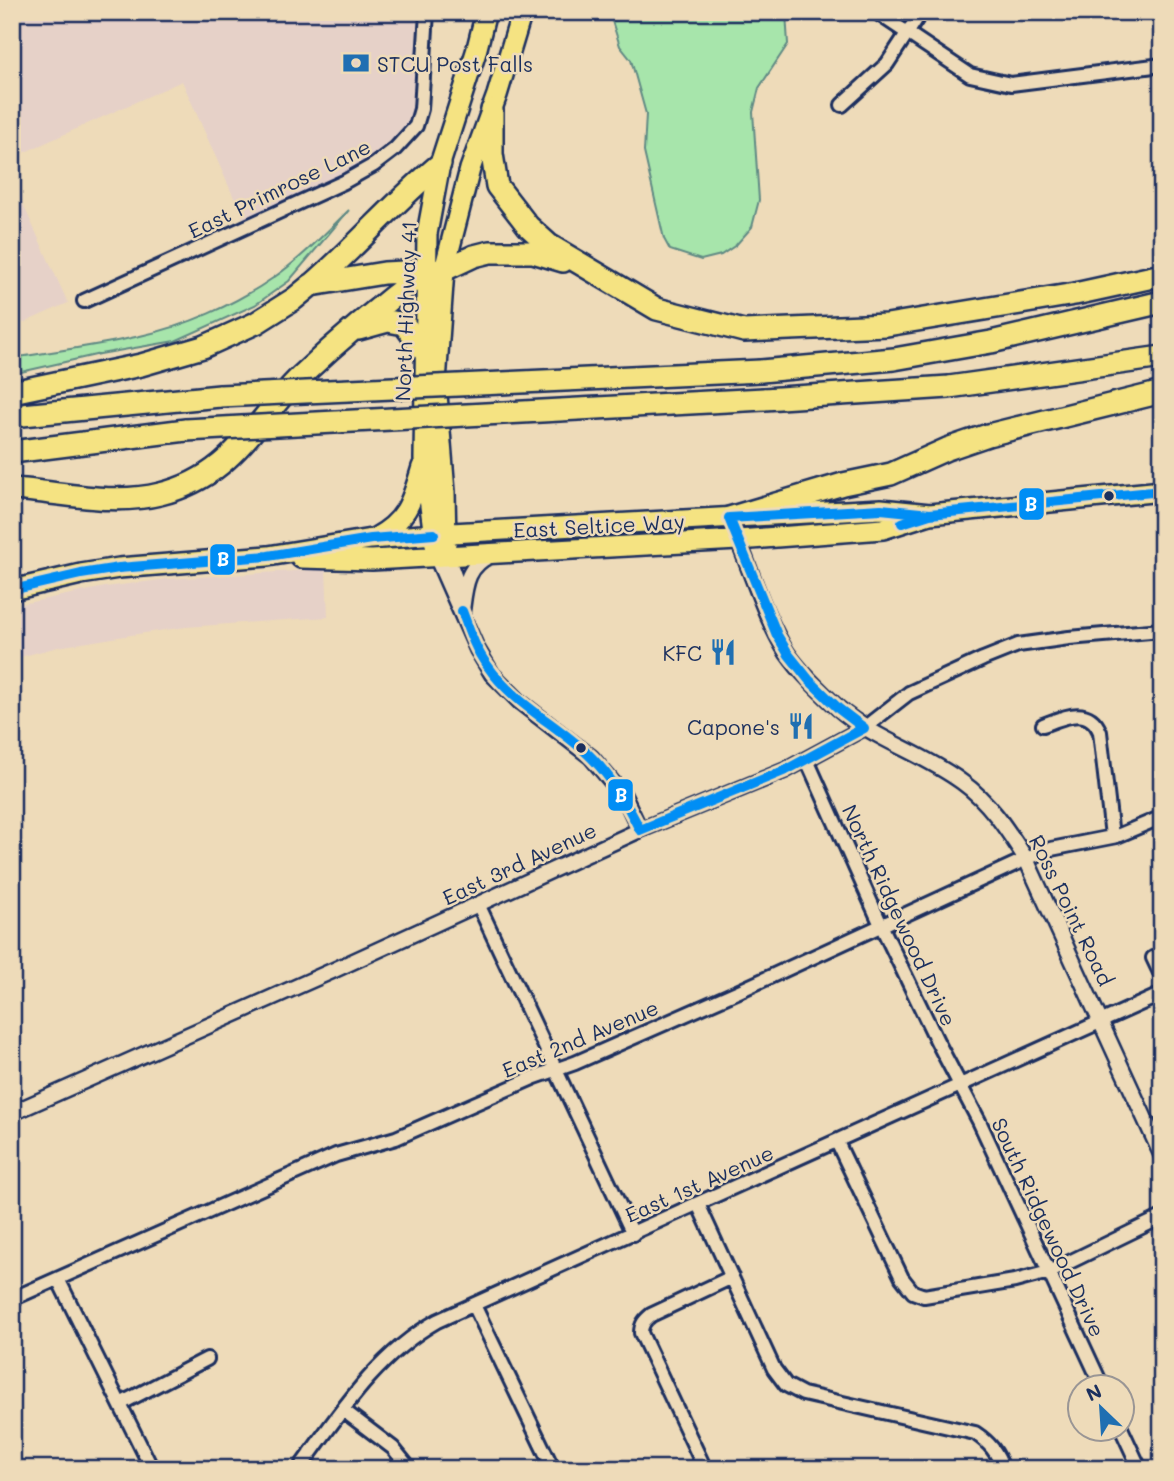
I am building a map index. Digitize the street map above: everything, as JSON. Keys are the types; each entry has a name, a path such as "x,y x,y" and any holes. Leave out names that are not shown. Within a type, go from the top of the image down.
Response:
{"highway":[{"path":"492,110 492,154 497,186 528,226 549,245 657,309 744,331 887,325 1075,294 1162,275"},
{"path":"12,392 141,365 203,347 256,323 311,285 361,240 411,188 440,164"},
{"path":"12,489 123,500 159,495 184,487 220,468 298,379 377,308 435,270 490,252 533,252 589,268"},
{"path":"311,285 384,273 435,270"},
{"path":"12,416 220,396 761,371 894,359 991,342 1162,302"},
{"path":"350,332 388,321 404,324 424,351"},
{"path":"12,452 186,430 949,387 1162,357"},
{"path":"729,518 843,484 891,474 947,449 988,435 1162,392"}],"main road":[{"name":"North Highway 41","path":"439,534 446,492 436,382 435,270 427,234 440,164 477,52 486,12"},
{"name":"North Highway 41","path":"439,534 424,459 424,351 435,270 492,110 522,12"},
{"path":"371,539 385,532 405,514 413,498 424,459"},
{"name":"East Seltice Way","path":"12,590 119,568 268,556 371,539 881,509 930,514 1162,491"},
{"path":"446,492 454,510 466,524 493,530"},
{"name":"East Seltice Way","path":"268,556 372,560 738,540 883,529 930,514"},
{"path":"558,550 624,536 713,529 729,518"},
{"name":"Ross Point Road","path":"729,518 738,540"},
{"path":"439,534 441,556"}],"street":[{"name":"East Primrose Lane","path":"84,301 344,183 396,149 410,135 419,118 427,12"},
{"path":"876,12 970,75 1010,84 1162,65"},
{"path":"842,105 878,74 921,12"},
{"name":"Ross Point Road","path":"738,540 777,635 809,680 839,709 864,728 963,782 997,814 1026,859 1162,1156"},
{"path":"462,611 469,574 479,562 496,553"},
{"path":"441,556 446,583 462,611 477,649 492,674 520,702 591,757 624,796 640,830"},
{"name":"East 3rd Avenue","path":"12,1113 640,830 807,760 864,728 909,693 983,659 1018,645 1162,630"},
{"path":"1042,725 1080,715 1097,724 1112,836"},
{"name":"North Ridgewood Drive","path":"807,760 881,925 960,1084"},
{"name":"East 2nd Avenue","path":"12,1299 336,1155 396,1138 739,992 1026,859 1051,849 1130,832 1162,817"},
{"path":"478,904 633,1234"},
{"path":"1162,954 1153,958 1162,977"},
{"name":"East 1st Avenue","path":"299,1469 368,1377 402,1344 437,1321 1162,994"},
{"name":"South Ridgewood Drive","path":"960,1084 1095,1372"},
{"path":"836,1142 907,1285 913,1292 924,1296 1015,1281 1049,1272 1162,1217"},
{"path":"698,1204 774,1368 786,1385 812,1396 968,1430 988,1441 1003,1469"},
{"path":"705,1469 641,1328 643,1322 652,1314 732,1277"},
{"path":"58,1279 152,1469"},
{"path":"474,1304 553,1469"},
{"path":"120,1404 207,1359"},
{"path":"343,1410 393,1448 410,1469"},
{"path":"1127,1442 1140,1469"}],"shaded area":[{"path":"12,12 418,12 412,116 399,134 360,165 340,178 246,225 182,81 12,158"},
{"path":"12,180 68,303 12,328"},
{"path":"326,569 328,617 186,627 58,647 12,659 12,606 105,587 168,579"}],"green space":[{"path":"651,12 786,13 788,44 759,88 753,112 759,200 752,227 736,245 721,255 701,260 670,250 664,239 644,152 646,114 631,60 620,46 612,21"},
{"path":"349,210 289,281 255,305 175,341 100,354 12,374 12,358 140,336 175,327 226,306 283,271"}],"transit line":[{"name":"B","path":"902,523 930,514 1162,491"},
{"name":"B","path":"462,611 479,652 498,679 523,703 592,758 607,774 640,830 786,770 864,728 839,709 809,680 789,655 777,635 729,518 881,509 930,514"},
{"name":"B","path":"12,590 119,568 268,556 371,539 434,534"}],"place":[{"name":"STCU Post Falls","path":"356,63"},
{"name":"KFC","path":"723,652"},
{"name":"Capone's","path":"801,726"}]}
